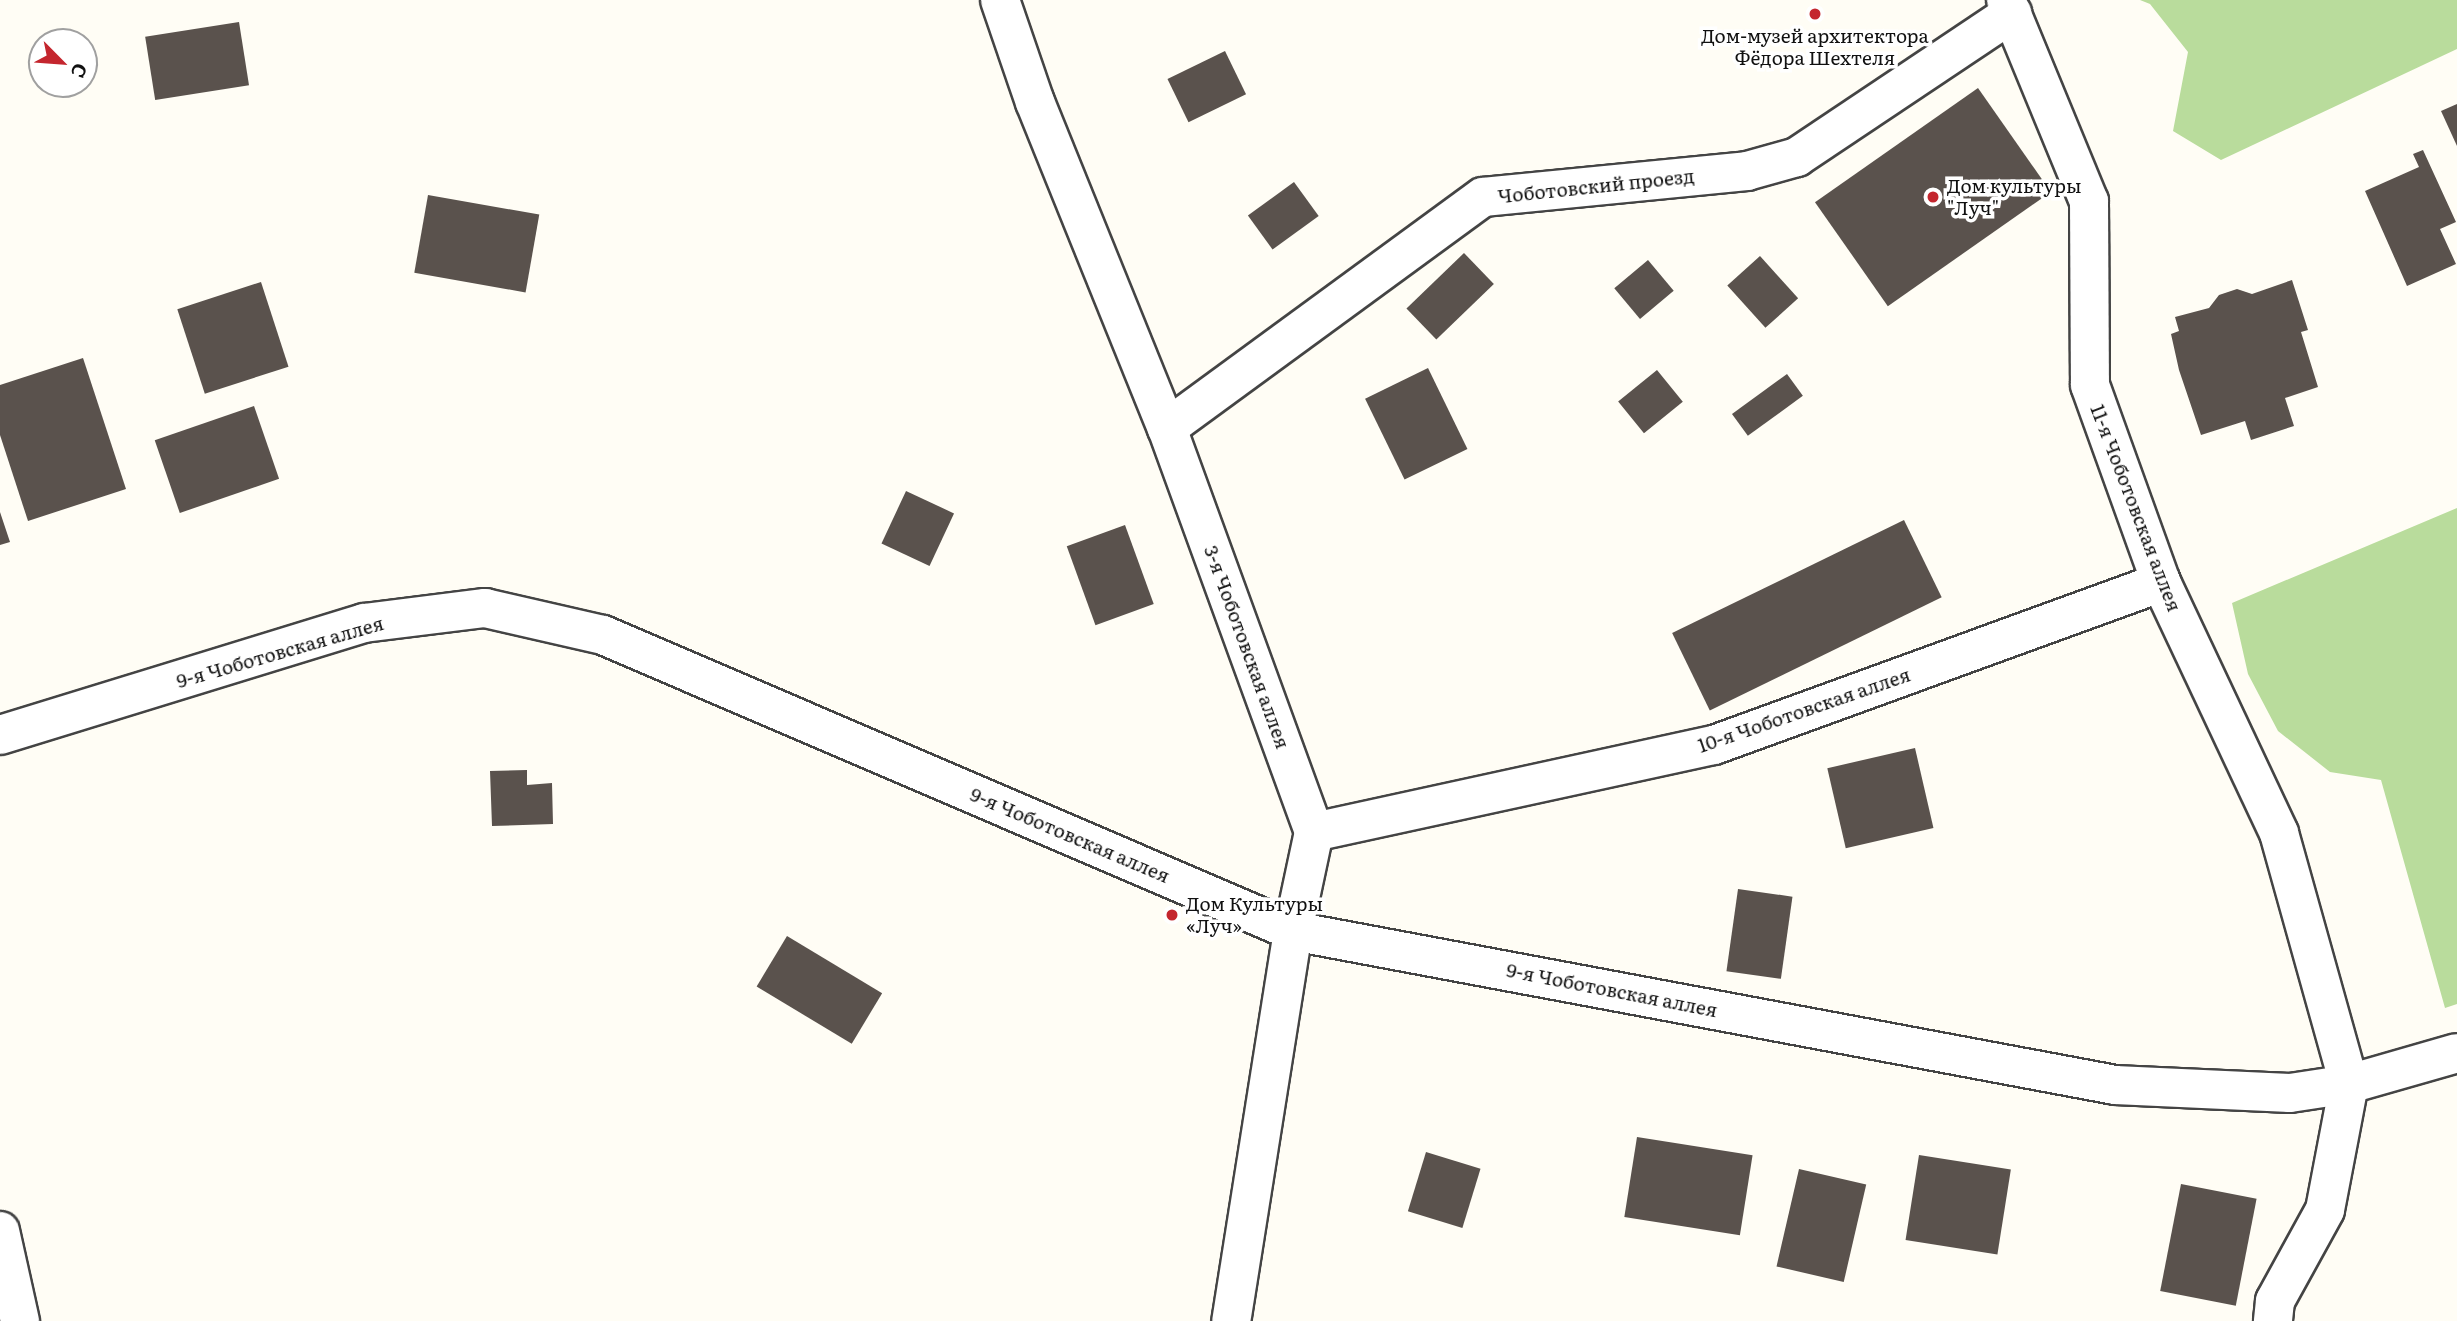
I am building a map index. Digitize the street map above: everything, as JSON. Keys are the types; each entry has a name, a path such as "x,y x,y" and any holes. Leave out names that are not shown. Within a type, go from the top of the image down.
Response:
{"street":[{"name":"3-я Чоботовская аллея","path":"1000,0 1035,102 1167,428 1314,832"},
{"name":"Чоботовский проезд","path":"1167,428 1483,197 1746,171 1797,157 2009,7"},
{"name":"11-я Чоботовская аллея","path":"2009,7 2089,201 2090,385 2161,582 2279,834 2349,1084"},
{"name":"10-я Чоботовская аллея","path":"1314,832 1714,745 2161,582"},
{"name":"9-я Чоботовская аллея","path":"0,735 364,623 485,608 603,635 1293,931 2115,1085 2290,1093 2349,1084 2457,1054"},
{"path":"1231,1321 1293,931 1314,832"},
{"path":"2273,1321 2275,1301 2325,1210 2349,1084"},
{"path":"0,1231 20,1321"}],"green space":[{"path":"2140,0 2457,0 2457,49 2221,160 2173,131 2188,52 2150,4"},
{"path":"2457,508 2457,1004 2445,1008 2381,780 2330,772 2278,731 2248,674 2232,603"}],"building":[{"path":"239,22 249,85 155,100 145,37"},
{"path":"1225,51 1246,94 1189,122 1167,79"},
{"name":"Дом культуры \"Луч\"","path":"1978,88 2051,192 1888,306 1815,202"},
{"path":"2457,104 2457,146 2441,111"},
{"path":"2423,150 2456,222 2440,229 2456,264 2407,286 2365,191 2419,167 2413,154"},
{"path":"1294,182 1319,216 1273,249 1248,216"},
{"path":"428,195 539,215 526,292 414,273"},
{"path":"1464,253 1494,284 1436,340 1406,309"},
{"path":"1760,256 1798,298 1765,328 1727,285"},
{"path":"1648,260 1674,291 1640,319 1614,288"},
{"path":"2292,280 2308,330 2301,332 2318,387 2285,398 2294,426 2251,440 2245,421 2201,435 2179,370 2171,334 2179,331 2175,317 2209,308 2219,295 2237,289 2252,294"},
{"path":"261,282 289,367 205,394 177,309"},
{"path":"83,358 126,489 28,521 0,435 0,385"},
{"path":"1428,368 1467,449 1405,480 1365,399"},
{"path":"1657,370 1683,402 1644,433 1618,401"},
{"path":"1787,374 1803,396 1748,436 1732,414"},
{"path":"254,406 279,479 180,513 155,440"},
{"path":"906,491 954,513 930,566 881,544"},
{"path":"0,512 10,542 0,545"},
{"path":"1904,520 1942,597 1710,710 1672,633"},
{"path":"1125,525 1154,604 1095,625 1067,546"},
{"path":"1915,748 1933,828 1846,848 1827,768"},
{"path":"527,770 527,785 552,783 553,824 492,826 490,771"},
{"path":"1738,889 1792,897 1781,979 1726,971"},
{"path":"787,936 882,993 852,1044 757,987"},
{"path":"1637,1137 1753,1155 1740,1235 1624,1217"},
{"path":"1426,1152 1481,1169 1462,1228 1408,1211"},
{"path":"1919,1155 2011,1170 1997,1254 1906,1240"},
{"path":"1799,1169 1866,1185 1844,1282 1777,1266"},
{"path":"2181,1184 2257,1199 2236,1306 2160,1291"}],"place":[{"name":"Дом-музей архитектора Фёдора Шехтеля","path":"1815,14"},
{"name":"Дом культуры \"Луч\"","path":"1933,197"},
{"name":"Дом Культуры «Луч»","path":"1172,915"}]}
